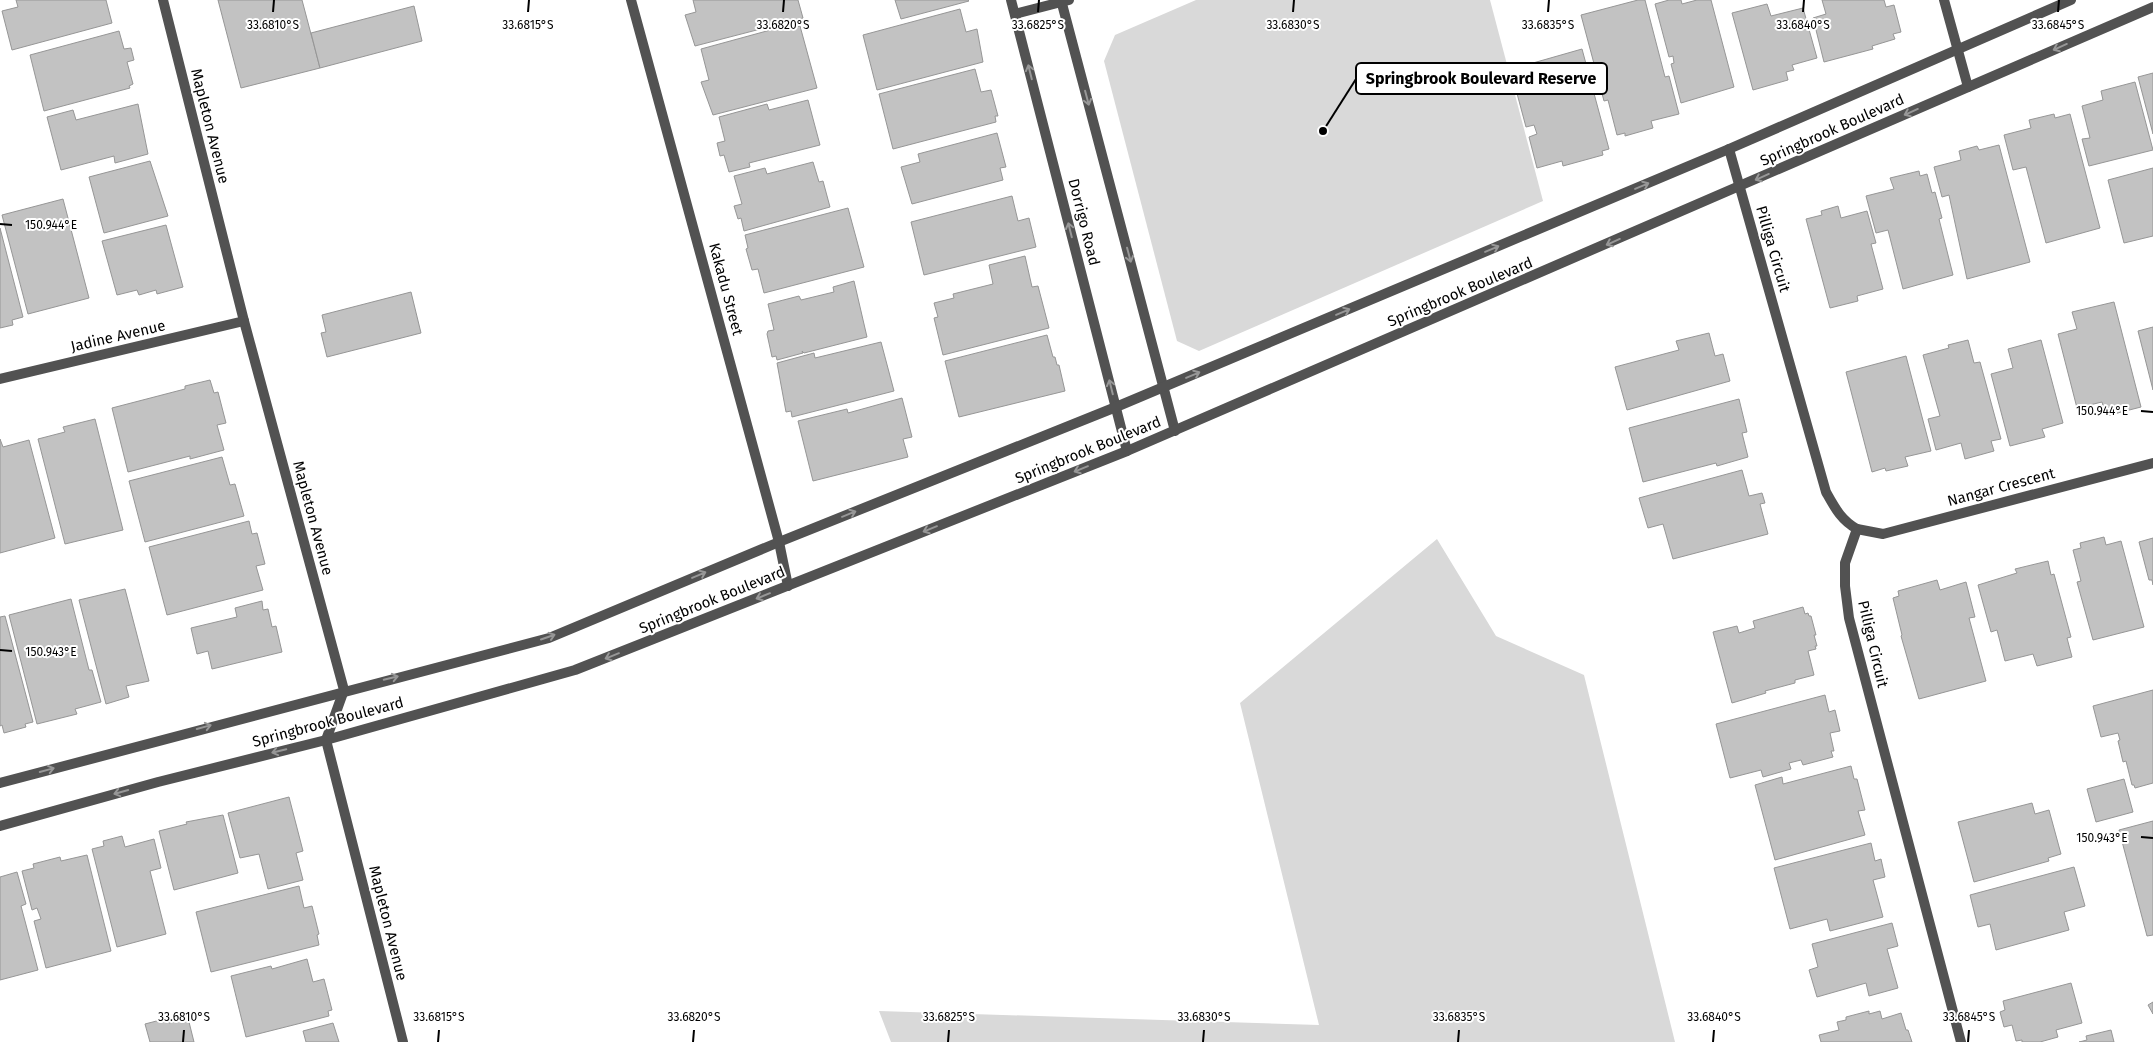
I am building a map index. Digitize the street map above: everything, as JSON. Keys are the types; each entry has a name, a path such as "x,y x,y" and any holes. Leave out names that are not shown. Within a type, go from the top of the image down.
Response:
{"street":[{"name":"Mapleton Avenue","path":"163,0 244,321 344,690"},
{"name":"Kakadu Street","path":"631,0 779,542 788,586"},
{"name":"Dorrigo Road","path":"1011,0 1126,452"},
{"path":"1944,0 1968,87"},
{"name":"Springbrook Boulevard","path":"0,783 344,690 549,638 779,542 1116,407 1729,149 2071,0"},
{"path":"1015,14 1064,1 1175,431"},
{"name":"Springbrook Boulevard","path":"0,826 158,782 326,740 575,670 1126,452 1740,187 2153,6"},
{"name":"Pilliga Circuit","path":"1729,149 1826,492 1841,518 1857,530 1845,562 1845,586 1849,618 1961,1042"},
{"name":"Jadine Avenue","path":"0,380 244,321"},
{"name":"Nangar Crescent","path":"1857,530 1883,534 2153,463"},
{"path":"326,740 344,690"},
{"name":"Mapleton Avenue","path":"326,740 403,1042"}],"shaded area":[{"path":"1196,0 1490,0 1543,201 1199,351 1177,341 1104,61 1115,35"},
{"path":"1437,539 1496,636 1584,675 1675,1042 891,1042 879,1011 1319,1025 1240,703"}],"building":[{"path":"16,0 106,0 112,23 12,50 2,11 18,7"},
{"path":"218,0 302,0 320,68 241,88"},
{"path":"693,0 798,0 803,18 695,46 685,15 696,12"},
{"path":"895,0 968,0 969,1 901,19"},
{"path":"1638,0 1645,0 1665,77 1669,76 1679,114 1651,121 1653,128 1625,136 1625,133 1617,135 1608,100 1604,101 1581,15"},
{"path":"1669,0 1681,0 1682,4 1697,0 1711,0 1734,87 1681,103 1671,64 1674,63 1673,56 1669,57 1655,4"},
{"path":"1822,0 1884,0 1886,7 1894,5 1901,32 1893,34 1895,39 1872,46 1873,49 1824,62 1813,18 1826,14"},
{"path":"1767,4 1771,16 1803,8 1817,58 1792,65 1794,70 1786,72 1788,80 1753,90 1732,13"},
{"path":"414,6 422,41 320,68 311,33"},
{"path":"960,9 966,32 977,29 983,62 877,90 863,35"},
{"path":"785,26 786,29 800,26 817,88 713,115 701,82 709,80 701,49"},
{"path":"119,31 124,49 131,48 134,60 127,62 133,84 129,86 130,88 44,111 30,55"},
{"path":"1582,49 1609,149 1602,151 1603,155 1563,166 1562,161 1537,168 1529,137 1537,134 1534,125 1526,127 1515,86 1523,84 1519,67"},
{"path":"975,69 981,92 991,90 998,116 995,116 996,122 893,149 879,94"},
{"path":"2153,73 2153,134 2138,77"},
{"path":"2135,82 2153,150 2089,166 2082,139 2090,138 2082,106 2103,100 2101,91"},
{"path":"808,100 820,145 749,163 750,167 729,172 724,155 720,156 717,143 725,141 719,117 767,104 769,110"},
{"path":"138,104 148,154 115,163 114,156 61,170 47,117 73,110 76,120"},
{"path":"2054,114 2055,118 2070,114 2100,228 2046,243 2026,167 2013,170 2004,135 2031,128 2029,120"},
{"path":"997,133 1006,167 1000,168 1003,180 912,204 901,167 920,162 918,154"},
{"path":"1999,145 2030,262 1967,279 1949,195 1942,197 1934,167 1961,160 1959,151 1977,146 1979,150"},
{"path":"150,161 168,216 104,233 89,177"},
{"path":"813,162 819,182 823,181 830,207 744,231 741,218 738,219 734,206 742,204 734,176 765,168 767,174"},
{"path":"2153,168 2153,236 2124,243 2108,180"},
{"path":"1919,171 1920,176 1927,174 1932,193 1935,192 1942,218 1939,219 1953,275 1903,289 1888,230 1876,233 1866,196 1894,189 1890,178"},
{"path":"1012,196 1018,221 1029,218 1036,247 924,275 911,222"},
{"path":"63,199 89,298 28,314 2,215"},
{"path":"1838,206 1841,218 1867,211 1876,243 1871,244 1883,289 1857,296 1858,301 1830,308 1806,219 1822,215 1821,211"},
{"path":"848,208 864,267 764,293 758,269 752,270 746,249 748,248 745,235"},
{"path":"166,225 183,287 157,294 156,290 139,295 137,290 117,295 102,241"},
{"path":"0,228 23,317 12,320 13,325 0,328"},
{"path":"1025,256 1032,287 1038,286 1049,328 943,355 934,318 938,317 934,303 954,298 953,294 993,284 989,265"},
{"path":"854,281 867,337 804,353 802,351 803,353 777,360 776,356 772,357 767,334 768,331 774,330 768,304 799,296 801,300 834,292 833,287"},
{"path":"411,292 421,333 327,357 321,333 326,332 322,315"},
{"path":"2114,302 2141,407 2106,416 2102,402 2077,408 2058,334 2077,329 2072,312"},
{"path":"2153,327 2153,390 2138,331"},
{"path":"1709,333 1715,356 1723,354 1730,381 1627,410 1615,367 1679,350 1676,341"},
{"path":"1047,335 1053,357 1055,357 1057,365 1059,365 1065,391 959,417 945,361"},
{"path":"1968,340 1974,363 1980,362 2001,439 1991,441 1994,451 1965,459 1961,443 1936,450 1928,419 1940,416 1923,355 1949,348 1948,345"},
{"path":"2041,340 2063,423 2042,429 2045,437 2010,446 1991,374 2013,368 2008,349"},
{"path":"881,342 894,391 792,417 791,411 786,412 777,363 814,353 815,358"},
{"path":"1906,356 1931,451 1905,457 1908,466 1886,471 1885,468 1872,472 1846,372"},
{"path":"210,380 214,393 218,392 226,423 217,425 224,450 190,459 190,456 128,472 112,408 185,389 185,386"},
{"path":"902,398 912,437 903,439 908,457 813,481 798,421 847,409 848,413"},
{"path":"1739,399 1747,432 1742,433 1748,457 1717,466 1716,463 1643,482 1629,428"},
{"path":"95,419 123,530 65,544 38,439 65,432 63,427"},
{"path":"0,439 3,447 29,440 55,538 0,553"},
{"path":"222,457 230,485 235,484 244,516 145,542 129,481"},
{"path":"1742,470 1749,496 1762,493 1765,503 1760,504 1768,534 1673,559 1663,524 1648,528 1639,498"},
{"path":"249,521 252,534 257,533 265,564 256,566 263,590 167,615 149,547"},
{"path":"2104,537 2106,545 2121,541 2144,627 2093,640 2077,582 2081,581 2073,550 2081,548 2080,543"},
{"path":"2153,538 2153,585 2152,580 2149,580 2139,542"},
{"path":"2048,561 2051,575 2054,574 2071,637 2067,638 2072,657 2037,666 2033,654 2005,661 1997,630 1991,632 1978,585 2017,573 2015,569"},
{"path":"1937,580 1940,590 1966,582 1975,617 1969,618 1986,681 1919,699 1901,636 1893,598 1899,596 1898,591"},
{"path":"125,589 149,681 126,686 129,697 106,704 79,600"},
{"path":"71,599 89,670 92,670 101,702 75,709 77,714 37,724 9,615"},
{"path":"262,601 263,610 268,609 272,627 276,626 282,652 212,669 208,651 197,654 191,628 237,617 235,608"},
{"path":"1803,607 1805,614 1808,613 1811,616 1816,635 1814,635 1816,649 1808,651 1814,675 1795,680 1795,683 1765,691 1766,693 1732,703 1713,632 1737,626 1739,633 1755,628 1753,621"},
{"path":"5,616 33,722 25,724 26,727 4,733 2,725 0,726 0,617"},
{"path":"2153,690 2153,783 2135,788 2132,785 2126,761 2123,762 2118,733 2101,737 2093,706"},
{"path":"1825,695 1829,712 1835,710 1840,731 1830,733 1834,751 1831,751 1833,757 1803,765 1801,760 1789,763 1791,769 1763,777 1761,770 1730,778 1716,724"},
{"path":"1851,766 1854,779 1857,779 1865,810 1858,811 1865,835 1775,860 1755,785 1782,777 1783,784"},
{"path":"2124,779 2133,812 2096,822 2087,789"},
{"path":"289,797 303,851 296,853 303,880 268,889 259,854 240,858 228,813"},
{"path":"2032,803 2035,814 2049,810 2061,854 2048,858 2049,861 1974,882 1958,822"},
{"path":"223,815 238,873 174,890 159,831 187,824 186,822"},
{"path":"2153,821 2153,935 2147,936 2119,830"},
{"path":"122,836 125,847 154,839 161,868 150,871 166,934 117,947 92,849 104,846 103,841"},
{"path":"1871,843 1875,861 1881,859 1885,877 1873,880 1883,917 1830,931 1827,919 1790,929 1774,868"},
{"path":"87,855 111,951 46,968 34,921 41,919 37,908 32,910 22,871 34,868 33,864 60,857 61,861"},
{"path":"2074,867 2085,906 2064,912 2069,930 1996,950 1990,924 1978,927 1970,895"},
{"path":"17,872 26,904 21,906 38,970 0,980 0,877"},
{"path":"299,886 304,908 312,906 319,934 317,935 319,945 211,972 196,912"},
{"path":"1892,923 1898,946 1887,949 1898,988 1869,996 1866,983 1817,997 1809,970 1818,967 1812,944"},
{"path":"307,959 313,982 324,979 332,1010 328,1011 329,1016 246,1037 231,976 271,966 272,969"},
{"path":"2071,983 2082,1023 2056,1030 2058,1037 2040,1042 2016,1041 2012,1025 2004,1027 2000,1012 2005,1010 2003,1001"},
{"path":"2153,1002 2153,1014 2148,1005"},
{"path":"1869,1011 1869,1014 1880,1011 1882,1019 1901,1013 1912,1042 1821,1042 1819,1035 1839,1030 1837,1022 1846,1020 1846,1017"},
{"path":"168,1018 169,1023 188,1018 194,1042 150,1042 145,1024"},
{"path":"333,1023 339,1042 306,1042 303,1031"},
{"path":"2111,1030 2114,1042 2079,1042 2087,1040 2086,1036"}],"place":[{"name":"Springbrook Boulevard Reserve","path":"1323,131"}]}
